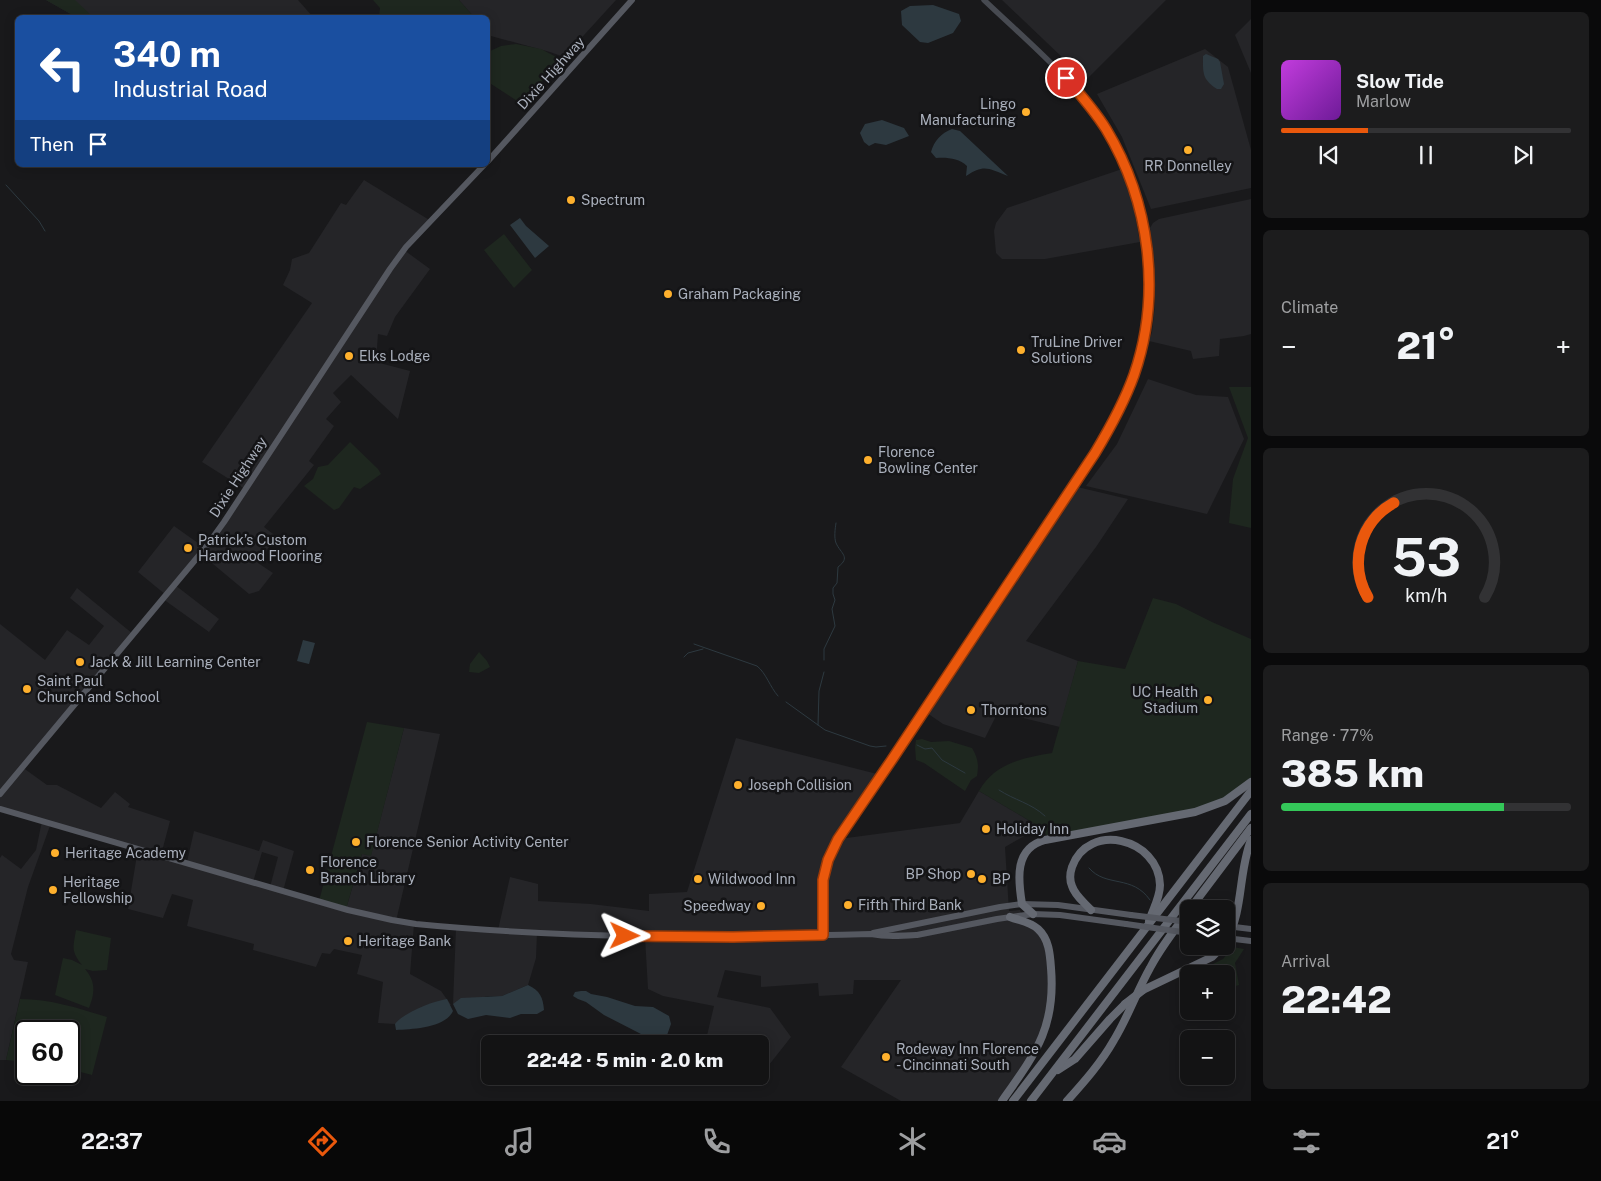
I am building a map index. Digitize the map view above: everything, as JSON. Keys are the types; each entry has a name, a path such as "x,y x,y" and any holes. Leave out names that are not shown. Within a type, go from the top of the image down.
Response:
{"highway":[{"path":"1033,914 1022,904 1019,869 1026,853 1038,842 1195,812 1225,800 1251,782"},
{"path":"1013,1101 1251,791"},
{"path":"1031,1101 1251,814"},
{"path":"1197,900 1251,828"},
{"path":"1091,910 1073,888 1070,878 1073,864 1080,853 1090,845 1105,840 1127,842 1145,852 1154,864 1158,874 1159,895 1147,927"},
{"path":"1235,917 1245,859 1251,840"},
{"path":"1002,1101 1038,1048 1048,1022 1052,999 1050,951 1046,941 1032,924 1010,917"},
{"path":"1067,1101 1105,1055 1118,1034 1149,968 1180,922"},
{"path":"1052,1074 1075,1060 1106,1022 1143,990 1214,955"}],"main road":[{"name":"Dixie Highway","path":"490,159 632,0"},
{"path":"823,935 823,880 828,860 838,839 1106,436 1130,384 1141,351 1146,326 1149,274 1145,237 1142,219 1132,187 1117,151 1098,117 1078,92 984,0"},
{"name":"Dixie Highway","path":"0,794 206,547 390,269 406,247 482,167"},
{"path":"0,809 348,910 416,924 642,937 871,934 890,937 917,935 1033,914 1060,915 1180,931"},
{"path":"871,934 1000,906 1022,904 1058,905 1180,921"},
{"path":"1235,927 1251,929"},
{"path":"1235,940 1251,941"}],"shaded area":[{"path":"46,0 298,0 311,15 72,15"},
{"path":"46,0 75,0 91,15 72,15"},
{"path":"373,0 459,0 472,15 379,15 380,8"},
{"path":"459,0 616,0 564,57 491,36 490,15 472,15"},
{"path":"1002,0 1166,0 1086,80"},
{"path":"933,5 959,14 961,21 953,33 928,43 920,42 902,25 901,11 910,6"},
{"path":"1251,19 1251,73 1235,35"},
{"path":"516,44 541,49 562,60 522,104 490,83 490,51 501,46"},
{"path":"1205,49 1228,67 1251,150 1251,188 1151,209 1122,137 1097,94"},
{"path":"1206,54 1218,59 1220,62 1224,84 1221,89 1217,89 1208,82 1204,75 1203,56"},
{"path":"882,120 904,128 909,136 886,145 875,143 869,146 864,142 860,133 865,124"},
{"path":"952,129 960,131 1008,176 986,168 966,176 967,166 964,163 952,159 936,158 931,152 934,144 941,135"},
{"path":"1122,169 1132,198 1140,242 1045,259 1002,259 996,253 994,231 996,223 1007,208"},
{"path":"364,180 431,221 404,250 430,269 395,317 387,336 378,334 376,362 410,371 398,419 351,375 333,393 341,402 326,419 334,426 309,461 314,465 264,527 277,537 258,563 273,573 259,591 249,594 201,554 175,585 219,619 209,632 163,599 166,595 138,572 174,526 205,548 245,489 202,462 312,303 283,285 290,270 292,259 309,253 341,203 346,205"},
{"path":"1251,199 1251,334 1220,339 1219,356 1193,359 1191,351 1149,341 1152,332 1155,304 1154,258 1150,228 1153,223 1159,219"},
{"path":"520,218 526,226 549,246 535,258 510,225"},
{"path":"504,234 532,270 514,288 484,250"},
{"path":"1148,379 1196,395 1228,397 1244,439 1207,514 1086,486 1117,444"},
{"path":"1229,387 1251,387 1251,528 1229,523 1233,479 1248,438"},
{"path":"350,442 381,474 360,489 354,487 339,508 334,510 304,486 313,479 318,467 328,465"},
{"path":"1073,486 1128,499 1096,547 1026,641 1078,661 1060,727 998,712 985,738 943,724 924,711"},
{"path":"77,588 133,634 22,767 47,785 57,785 101,808 115,792 130,804 128,807 170,821 161,855 187,862 194,831 259,851 263,840 294,851 283,891 346,909 362,854 371,855 404,728 440,734 396,921 414,924 410,974 441,991 451,1005 395,1024 378,1023 383,982 357,974 362,955 334,949 330,954 322,953 316,967 253,950 254,944 187,926 193,900 172,894 163,918 128,909 138,849 51,823 28,887 11,954 14,960 28,962 6,1060 0,1060 0,858 2,855 21,869 36,850 42,821 0,809 0,624 45,660 67,630 89,645 104,626 70,598","holes":["262,852 278,857 270,887 253,882"]},
{"name":"UC Health Stadium","path":"1153,598 1176,604 1251,639 1251,782 1216,805 1050,839 1040,827 979,791 993,774 1010,763 1052,753 1078,661 1125,669"},
{"path":"303,640 315,643 309,664 297,661"},
{"path":"479,652 490,667 479,673 469,672 470,664"},
{"path":"367,722 404,728 371,856 362,854 346,909 319,901"},
{"path":"736,738 881,775 839,839 960,823 979,791 1040,827 1005,847 1009,911 1020,910 1024,921 1038,929 1050,956 1048,1023 1002,1101 901,1101 841,1067 901,980 854,980 853,994 819,996 818,983 761,987 761,976 725,970 717,997 770,1008 791,1037 769,1065 769,1035 707,1035 714,1006 663,996 648,989 645,937 537,932 536,958 528,985 502,996 488,996 453,1004 456,928 498,930 510,877 538,884 538,901 591,904 649,911 649,894 687,892"},
{"path":"922,739 931,742 949,741 972,748 978,762 977,776 971,780 965,791 924,763 916,760 916,740"},
{"path":"76,930 111,938 107,970 93,971 85,969 93,983 89,1008 55,995 63,958 82,965 74,949"},
{"path":"1235,947 1244,949 1235,963 1239,985 1235,986 1235,965 1211,965 1223,959 1226,955 1235,955"},
{"path":"528,985 538,992 543,1001 544,1010 537,1014 521,1014 510,1018 486,1015 468,1019 458,1014 453,1004 461,998 502,996"},
{"path":"586,991 635,1006 653,1007 669,1016 671,1024 667,1035 642,1035 573,996 575,992"},
{"path":"20,999 53,1002 107,1017 92,1075 80,1072 80,1020 15,1020"},
{"path":"447,999 453,1011 443,1021 428,1026 396,1030 395,1024 411,1012"},
{"path":"15,1021 15,1061 6,1060"}],"waterway":[{"path":"6,185 39,221 45,231"},
{"path":"824,660 824,649 835,626 832,609 835,600 833,588 837,583 838,567 844,561 844,555 835,541 836,523"},
{"path":"694,644 757,666 778,696"},
{"path":"684,657 688,653 703,649"},
{"path":"818,725 819,691 824,672"},
{"path":"786,702 825,730 870,746 886,746"},
{"path":"917,745 925,749 932,748 942,760 965,773"},
{"path":"999,790 1034,808 1045,816"},
{"path":"1089,868 1103,878 1135,887 1150,900"}],"place":[{"name":"Lingo Manufacturing","path":"1026,112"},
{"name":"RR Donnelley","path":"1188,150"},
{"name":"Spectrum","path":"571,200"},
{"name":"Graham Packaging","path":"668,294"},
{"name":"TruLine Driver Solutions","path":"1021,350"},
{"name":"Elks Lodge","path":"349,356"},
{"name":"Florence Bowling Center","path":"868,460"},
{"name":"Patrick’s Custom Hardwood Flooring","path":"188,548"},
{"name":"Jack & Jill Learning Center","path":"80,662"},
{"name":"Saint Paul Church and School","path":"27,689"},
{"name":"UC Health Stadium","path":"1208,700"},
{"name":"Thorntons","path":"971,710"},
{"name":"Joseph Collision","path":"738,785"},
{"name":"Holiday Inn","path":"986,829"},
{"name":"Florence Senior Activity Center","path":"356,842"},
{"name":"Heritage Academy","path":"55,853"},
{"name":"Florence Branch Library","path":"310,870"},
{"name":"BP Shop","path":"971,874"},
{"name":"Wildwood Inn","path":"698,879"},
{"name":"BP","path":"982,879"},
{"name":"Heritage Fellowship","path":"53,890"},
{"name":"Fifth Third Bank","path":"848,905"},
{"name":"Speedway","path":"761,906"},
{"name":"Heritage Bank","path":"348,941"},
{"name":"Rodeway Inn Florence - Cincinnati South","path":"886,1057"}],"route":[{"path":"625,936 733,937 823,935 823,880 828,860 838,839 1106,436 1122,404 1141,351 1148,309 1148,253 1142,219 1126,170 1098,117 1066,78"}]}
